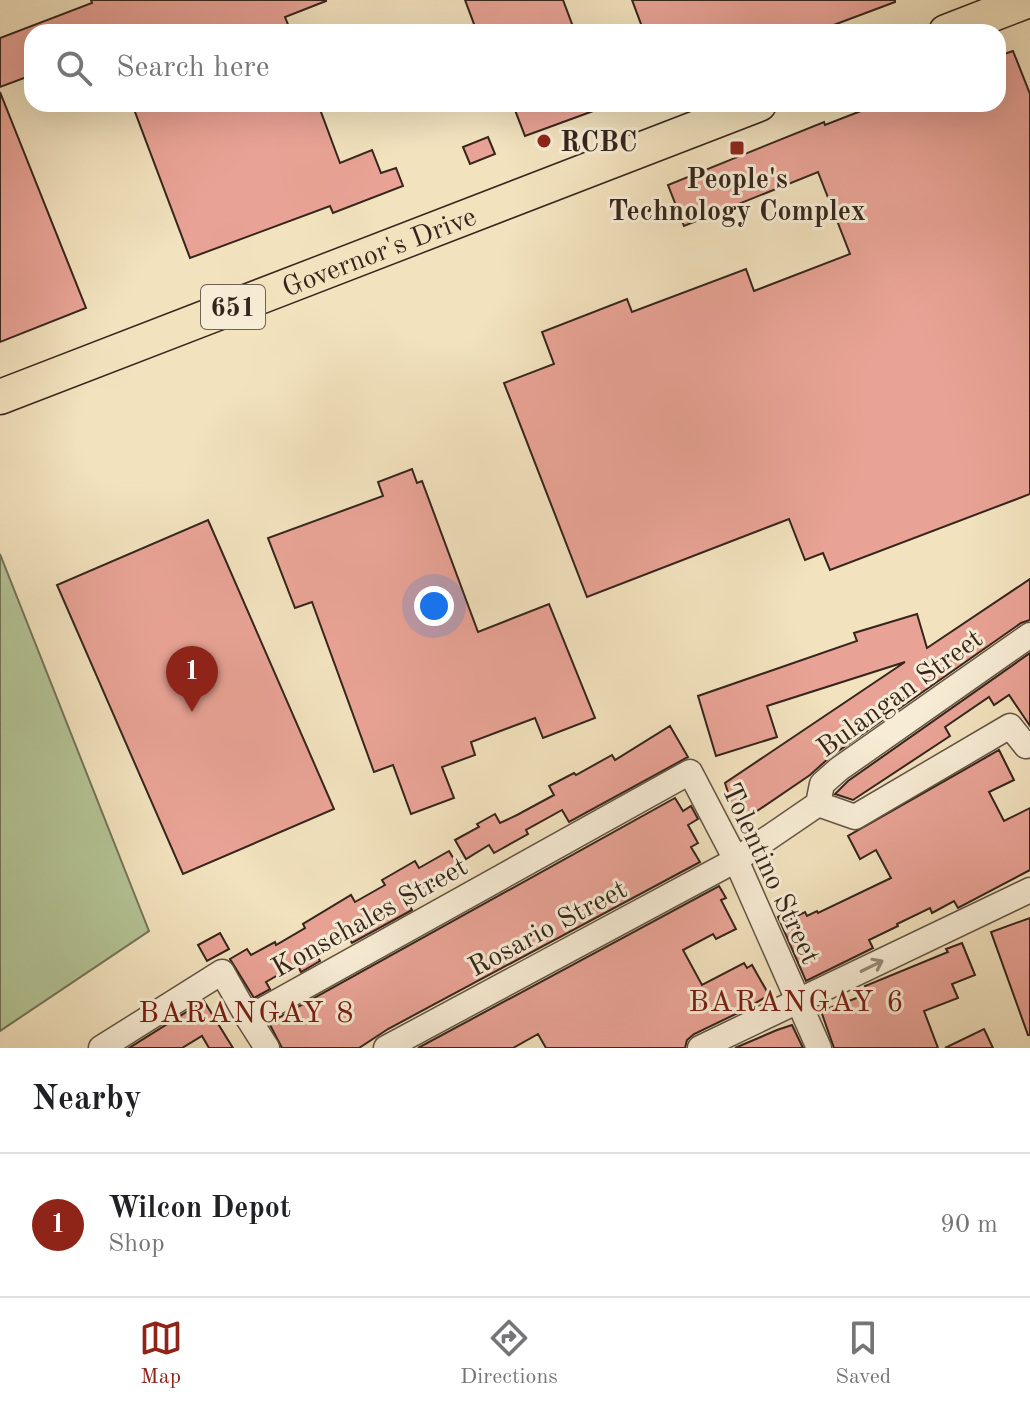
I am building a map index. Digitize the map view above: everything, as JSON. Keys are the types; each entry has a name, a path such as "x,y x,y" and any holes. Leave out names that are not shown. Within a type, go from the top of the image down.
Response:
{"highway":[{"path":"967,24 1029,0"},
{"name":"Governor's Drive","path":"0,397 738,112"}],"street":[{"name":"Bulangan Street","path":"736,860 818,804 822,784 839,769 1030,635"},
{"path":"818,804 855,817 1010,726 1026,746 1030,743"},
{"name":"Tolentino Street","path":"690,772 736,860 819,1048"},
{"name":"Konsehales Street","path":"248,1018 690,772"},
{"name":"Rosario Street","path":"386,1048 736,860"},
{"path":"700,1048 1030,890"},
{"path":"101,1048 222,972 267,1048"}],"green space":[{"path":"0,554 149,931 0,1031"}],"building":[{"path":"91,0 326,0 285,17 288,24 37,24 92,3"},
{"path":"465,0 563,0 572,24 474,24"},
{"path":"632,0 895,0 836,24 641,24"},
{"path":"24,29 24,78 0,87 0,38"},
{"path":"1013,51 1030,94 1030,494 830,570 823,553 805,560 789,519 587,597 504,383 554,364 542,332 627,299 632,312 746,269 754,291 850,254 818,172 684,226 668,185 824,122 825,125 858,112 1006,112 1006,53"},
{"path":"0,92 86,308 0,342"},
{"path":"135,112 321,112 340,163 372,150 381,173 396,168 403,186 333,213 330,206 190,258"},
{"path":"516,112 591,112 525,136"},
{"path":"488,137 495,154 470,164 463,147"},
{"path":"412,469 417,483 422,481 478,632 549,604 595,718 543,738 535,718 471,742 475,755 442,767 454,798 411,814 393,765 374,772 312,602 295,608 268,538 383,496 378,482"},
{"path":"208,520 334,809 183,874 57,585"},
{"path":"1030,579 1030,620 1021,623 738,824 725,783 905,662 767,706 777,737 716,756 698,696 857,641 854,633 917,614 927,648"},
{"path":"1030,653 1030,726 1009,695 994,705 989,697 945,727 950,736 853,800 835,794 848,781"},
{"path":"670,726 688,757 569,822 562,810 494,853 489,845 466,859 455,840 479,827 477,824 495,814 500,823 517,815 554,795 549,786 612,755 615,760"},
{"path":"999,750 1014,780 989,792 1004,821 1030,808 1030,870 958,908 954,901 932,913 930,908 897,924 869,940 873,948 806,981 778,917 788,912 791,919 805,912 807,916 818,913 891,878 876,850 860,859 848,836"},
{"path":"675,798 683,811 691,806 698,819 688,825 698,843 691,847 700,862 388,1029 359,1048 282,1048 269,1023"},
{"path":"449,851 461,871 407,901 412,910 352,943 348,936 316,954 320,961 301,972 297,964 266,982 270,989 254,998 230,959 247,949 251,955 275,942 276,945 305,928 303,924 351,895 355,902 385,885 382,880 415,861 419,868"},
{"path":"719,886 726,898 721,900 736,929 716,939 713,934 683,950 702,985 744,963 747,968 752,965 769,995 694,1034 687,1040 685,1048 546,1048 538,1034 513,1048 418,1048"},
{"path":"1030,918 1030,1035 1028,1035 991,932"},
{"path":"220,933 229,949 207,961 198,945"},
{"path":"962,943 975,975 952,984 958,998 924,1011 938,1048 834,1048 821,1011 868,994 865,986 948,952 946,949"},
{"path":"204,1001 233,1048 209,1048 202,1036 182,1048 129,1048"},
{"path":"792,1025 803,1048 735,1048 777,1030"},
{"path":"984,1029 993,1048 945,1048"}],"place":[{"name":"RCBC","path":"544,141"},
{"name":"People's Technology Complex","path":"737,148"},
{"name":"Wilcon Depot","path":"192,712"}],"district":[{"name":"BARANGAY 6","path":"797,1001"},
{"name":"BARANGAY 8","path":"247,1012"}]}
